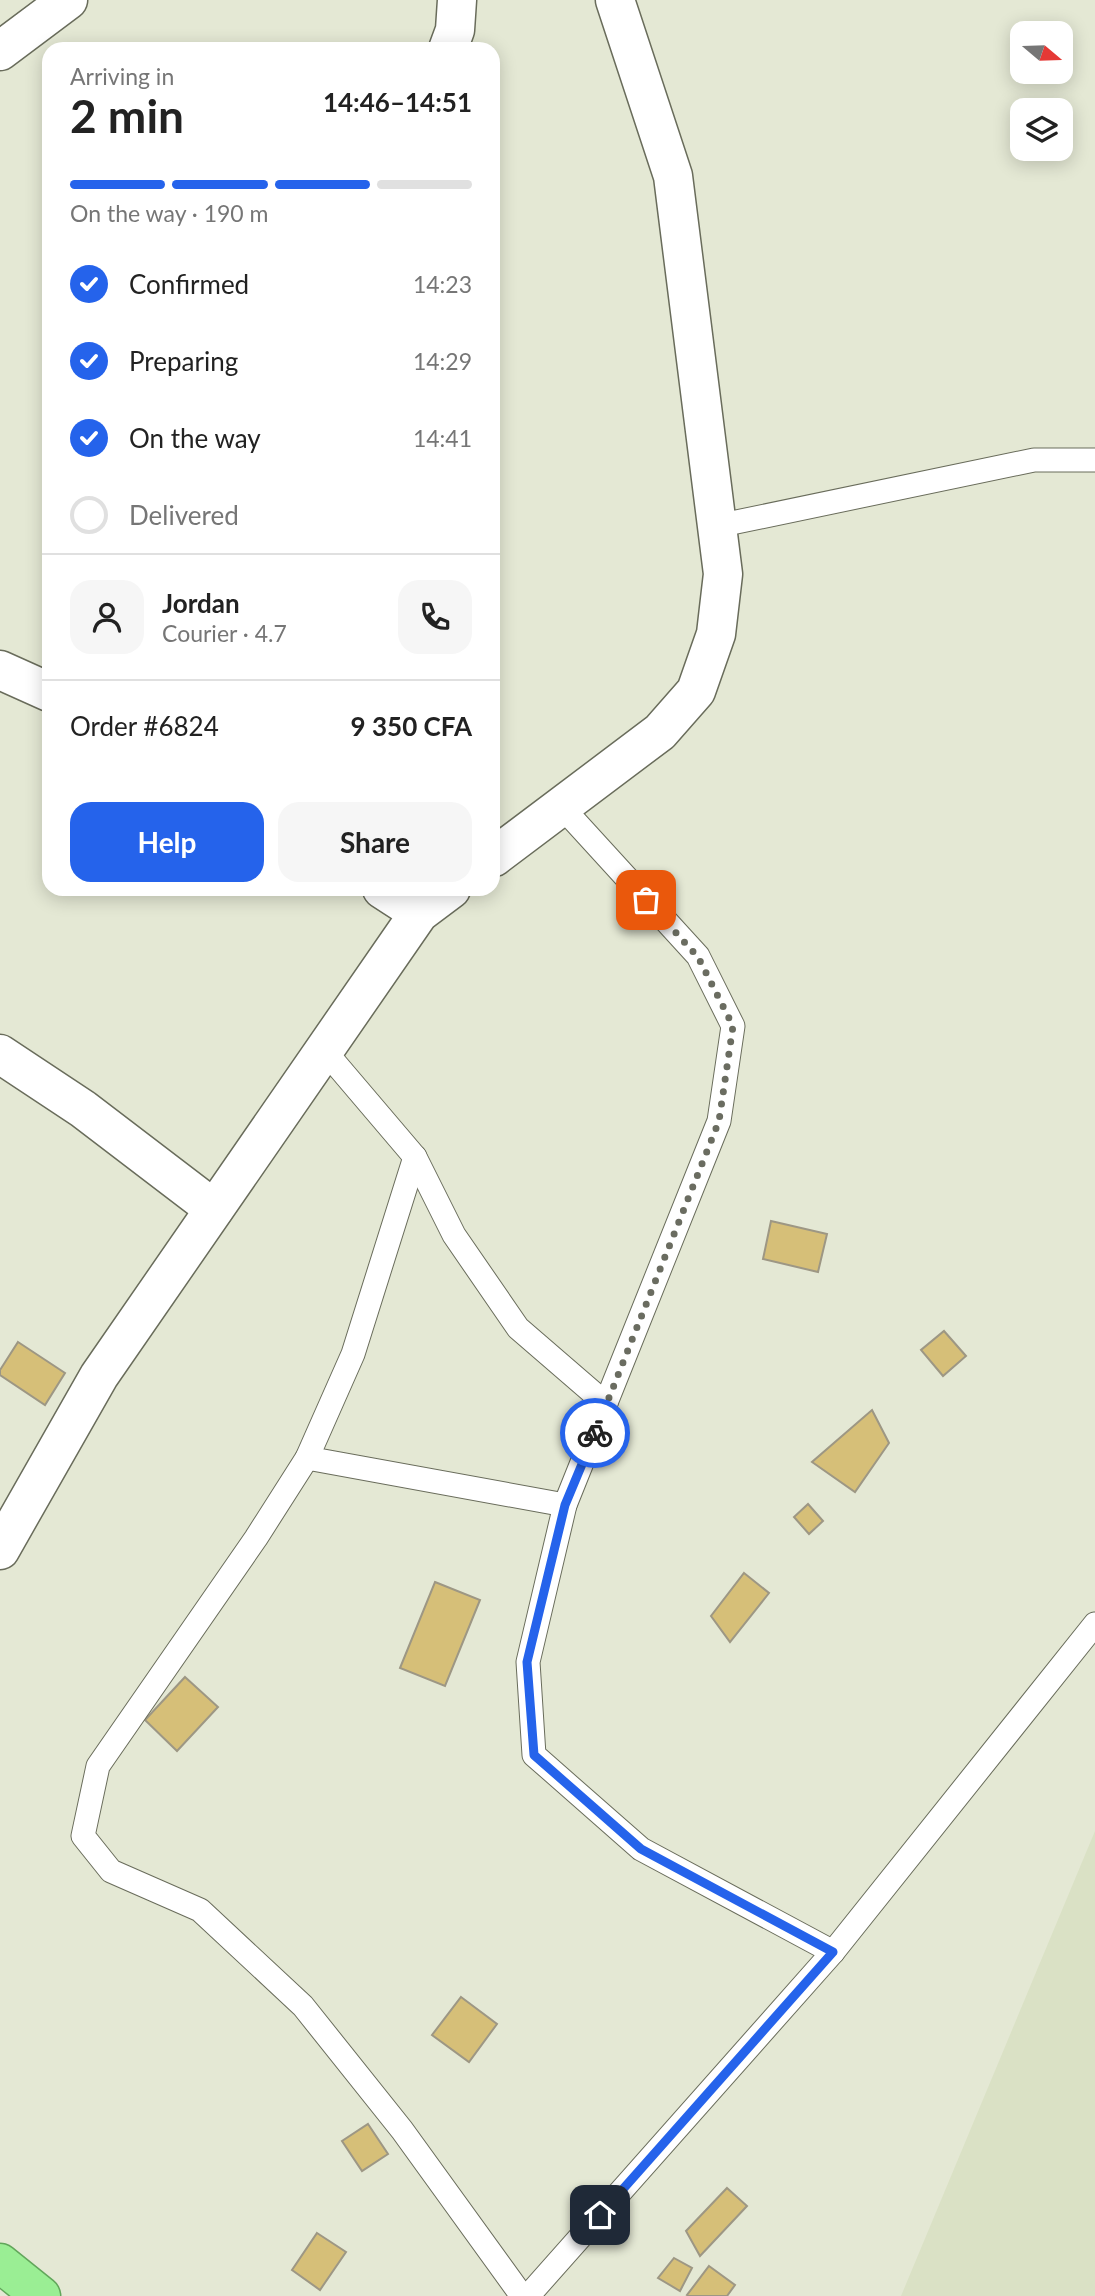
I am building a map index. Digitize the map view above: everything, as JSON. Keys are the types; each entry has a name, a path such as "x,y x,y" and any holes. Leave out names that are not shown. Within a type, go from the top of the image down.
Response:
{"highway":[{"path":"0,2263 41,2296"}],"street":[{"path":"451,42 455,30 457,0"},
{"path":"500,852 660,732 696,691 716,634 723,574 673,176 615,0"},
{"path":"0,51 60,2"},
{"path":"0,670 42,689"},
{"path":"393,896 419,913"},
{"path":"0,1550 99,1376 419,913 442,896"},
{"path":"0,1054 83,1108 214,1209"}],"lane":[{"path":"717,526 1034,460 1095,460"},
{"path":"561,806 698,957 733,1026 719,1121 565,1505 527,1662 534,1755 641,1849 833,1952"},
{"path":"324,1050 415,1157 454,1234 518,1328 606,1404"},
{"path":"415,1157 353,1353 307,1458 256,1538 98,1766 83,1836 111,1871 200,1910 303,2006 402,2130 522,2296"},
{"path":"307,1458 565,1505"},
{"path":"528,2296 833,1952 1095,1624"}],"shaded area":[{"path":"1095,1831 1095,2296 901,2296"}],"building":[{"path":"771,1221 827,1234 818,1272 763,1259"},
{"path":"944,1331 966,1356 943,1376 921,1350"},
{"path":"18,1342 65,1373 45,1405 0,1375 0,1370"},
{"path":"872,1410 889,1443 855,1492 812,1462"},
{"path":"808,1504 823,1521 809,1534 794,1517"},
{"path":"744,1573 769,1593 730,1642 711,1616"},
{"path":"435,1582 480,1600 445,1686 400,1668"},
{"path":"185,1677 218,1707 177,1751 145,1720"},
{"path":"461,1997 497,2024 469,2062 432,2035"},
{"path":"368,2124 388,2154 362,2171 342,2141"},
{"path":"727,2188 747,2206 700,2256 686,2231"},
{"path":"317,2233 346,2252 320,2290 292,2270"},
{"path":"674,2258 692,2268 680,2291 658,2278"},
{"path":"709,2266 735,2285 727,2296 687,2295"}],"way so far":[{"path":"595,1433 719,1121 733,1026 698,957 646,900"}],"route":[{"path":"595,1433 565,1505 527,1662 534,1755 641,1849 833,1952 600,2215"}]}
